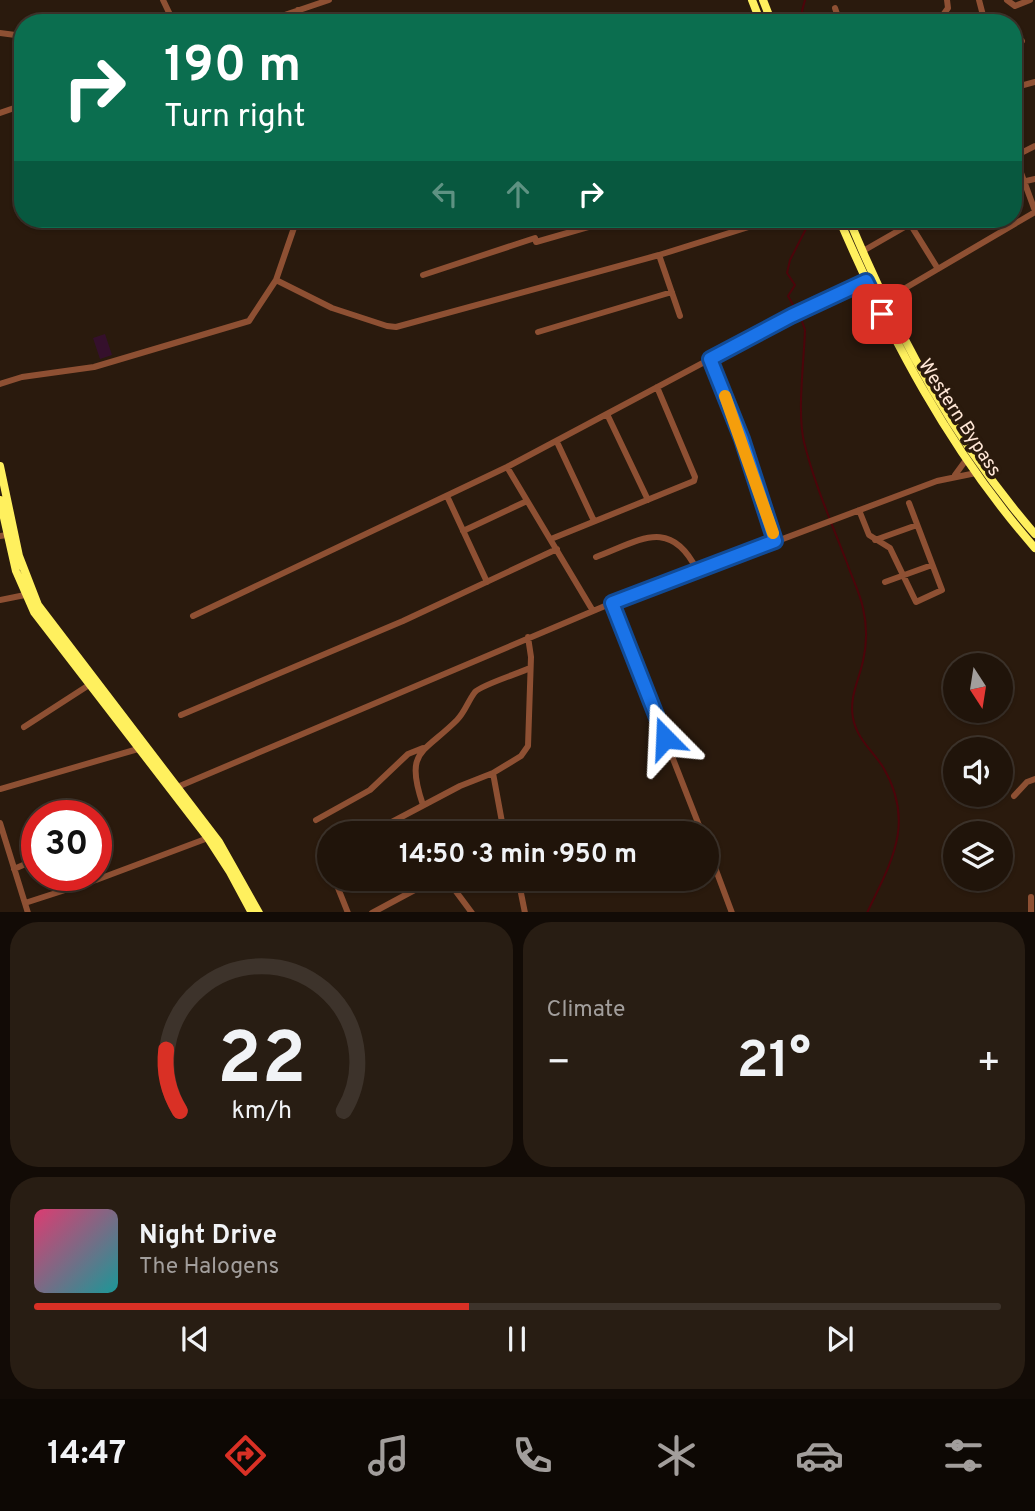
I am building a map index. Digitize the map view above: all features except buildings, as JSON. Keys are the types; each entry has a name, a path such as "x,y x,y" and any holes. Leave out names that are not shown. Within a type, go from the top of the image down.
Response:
{"main road":[{"name":"Western Bypass","path":"843,228 910,368 966,460 1035,548"},
{"name":"Western Bypass","path":"853,228 885,300 917,362 974,455 1035,534"},
{"path":"0,466 19,556 38,605 174,789 208,838 252,912"},
{"path":"0,500 3,536 26,594 46,630 138,749 226,853 259,912"}],"street":[{"path":"287,14 328,0"},
{"path":"1007,0 1015,6 1030,1"},
{"path":"835,8 837,14"},
{"path":"298,10 298,14"},
{"path":"1022,175 1035,212"},
{"path":"1024,180 1035,178"},
{"path":"0,384 22,377 94,367 249,321 276,280 294,228"},
{"path":"423,275 581,228"},
{"path":"276,280 332,308 396,327 659,255 745,228"},
{"path":"863,251 898,228"},
{"path":"913,228 938,269"},
{"path":"885,300 1008,228"},
{"path":"659,255 680,316"},
{"path":"192,616 507,467 793,315 866,281"},
{"path":"538,332 672,292"},
{"path":"710,359 742,439 775,541"},
{"path":"551,538 692,482 695,477 657,387"},
{"path":"607,414 648,500"},
{"path":"557,442 594,521"},
{"path":"954,476 966,460"},
{"path":"507,467 593,611"},
{"path":"174,789 612,603 954,476 976,473"},
{"path":"447,496 487,582"},
{"path":"463,531 527,501"},
{"path":"859,510 869,535 888,545 913,601 917,602 942,591 909,503"},
{"path":"875,540 918,525"},
{"path":"596,557 659,536 671,539 686,551 697,570"},
{"path":"181,715 403,621 557,549"},
{"path":"886,582 932,565"},
{"path":"0,600 26,594"},
{"path":"612,603 697,821"},
{"path":"393,821 471,781 493,773 521,756 528,746 528,637"},
{"path":"423,805 414,773 417,758 425,747 457,720 479,689 530,668"},
{"path":"24,727 89,685"},
{"path":"316,820 370,790 408,754 425,747"},
{"path":"0,789 138,749"},
{"path":"493,773 503,821"},
{"path":"1014,796 1027,782 1035,779"},
{"path":"0,823 28,912"},
{"path":"25,903 208,838"},
{"path":"14,869 21,866"},
{"path":"719,878 732,912"},
{"path":"339,891 348,912"},
{"path":"372,912 412,891"},
{"path":"456,891 472,912"},
{"path":"521,891 525,912"},
{"path":"1031,897 1031,912"}],"shaded area":[{"path":"105,334 112,355 100,359 93,338"}],"waterway":[{"path":"802,14 805,0"},
{"path":"796,310 788,296 795,285 787,273 790,260 806,228"},
{"path":"800,315 805,330 801,402 804,442 818,488 860,597 865,621 865,648 853,696 853,718 861,738 883,767 893,787 898,806 896,842 867,912"}],"slow traffic":[{"path":"725,396 773,533"}],"route":[{"path":"665,738 612,603 775,541 742,439 710,359 791,316 866,281 882,314"}]}
